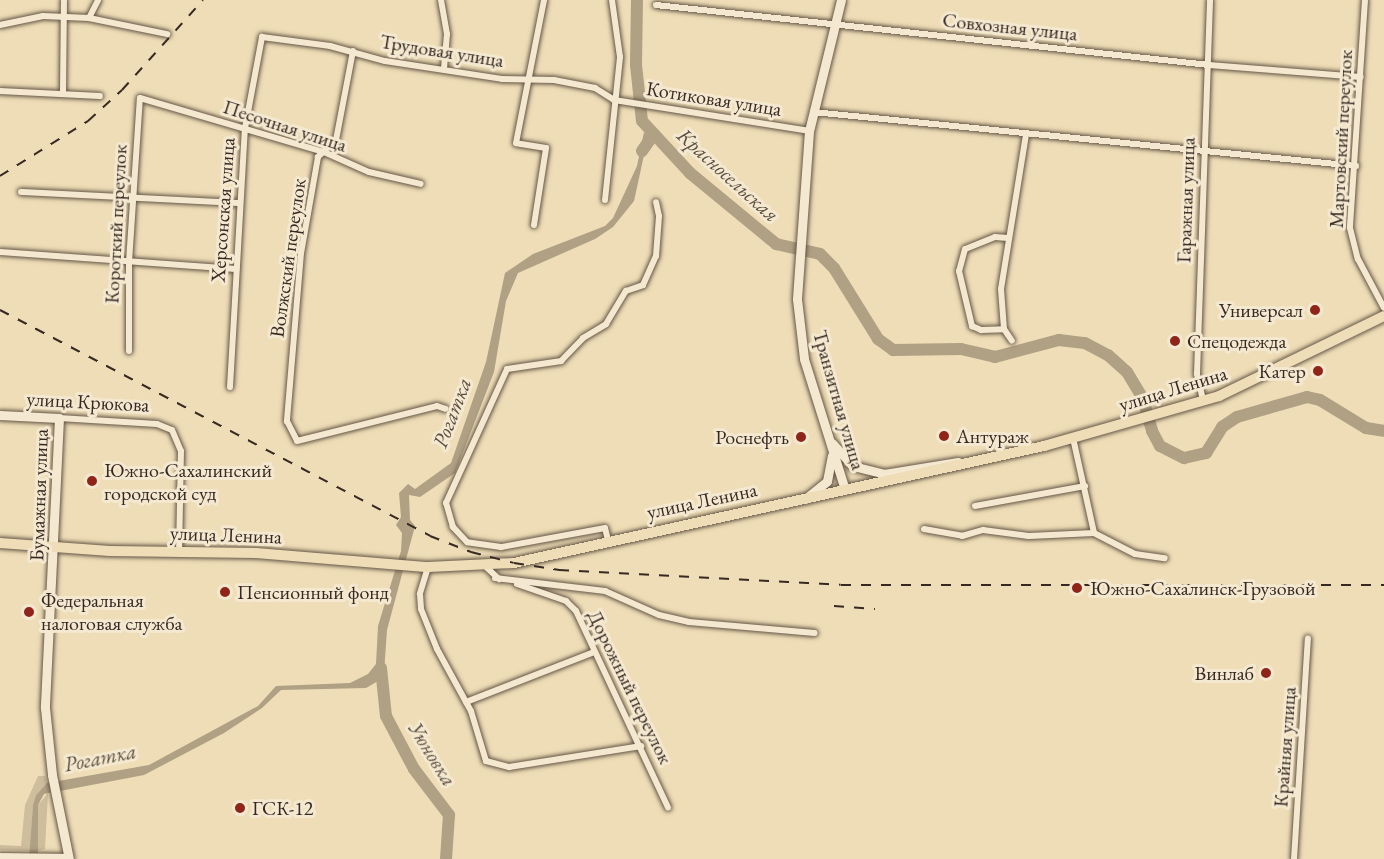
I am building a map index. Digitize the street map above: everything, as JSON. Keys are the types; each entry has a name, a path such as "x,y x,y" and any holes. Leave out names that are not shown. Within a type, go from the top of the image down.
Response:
{"main road":[{"name":"Транзитная улица","path":"842,0 808,131 798,273 804,359 845,490"},
{"name":"улица Ленина","path":"0,543 179,550 424,566 484,565 542,557 608,540 804,500 1073,438 1238,388 1384,316"},
{"name":"улица Крюкова","path":"0,415 59,418"},
{"name":"Бумажная улица","path":"59,418 56,546 45,708 55,797 69,858"},
{"path":"831,441 852,466 884,474 946,462 972,462"},
{"path":"804,500 827,482 831,472 831,441"}],"street":[{"path":"63,93 66,55 62,17 64,0"},
{"path":"89,18 98,0"},
{"path":"441,0 447,34 444,69"},
{"path":"534,225 546,148 516,143 531,80 544,0"},
{"path":"605,200 620,57 612,0"},
{"name":"Гаражная улица","path":"1203,400 1197,374 1210,0"},
{"name":"Мартовский переулок","path":"1365,0 1356,166 1350,228 1358,260 1384,308"},
{"name":"Совхозная улица","path":"656,5 1209,65 1361,77"},
{"path":"0,25 62,17 89,18 167,34"},
{"name":"Трудовая улица","path":"262,38 353,51 385,61 531,80 554,80 595,88 614,100"},
{"name":"Херсонская улица","path":"230,387 245,128 262,38"},
{"name":"Волжский переулок","path":"353,51 336,140 318,157 296,305 287,421 297,441 436,406 446,409"},
{"path":"0,91 100,96"},
{"name":"Песочная улица","path":"140,98 324,152 369,172 421,184"},
{"name":"Короткий переулок","path":"129,351 129,262 140,98"},
{"name":"Котиковая улица","path":"614,100 808,131"},
{"path":"813,112 1356,166"},
{"path":"1012,341 1004,329 1002,289 1008,238 1026,134"},
{"path":"21,192 240,202"},
{"path":"608,540 605,528 501,547 467,542 453,527 446,503 507,369 561,361 583,338 606,324 626,291 643,285 656,256 659,216 656,202"},
{"path":"1004,329 981,330 972,326 959,270 965,249 995,237 1008,238"},
{"path":"0,252 236,269"},
{"name":"улица Крюкова","path":"59,418 157,424 172,430 181,451 179,550"},
{"path":"1073,438 1094,533"},
{"path":"975,506 1085,486"},
{"path":"924,529 962,536 983,530 1029,536 1094,533 1135,554 1165,558"},
{"path":"484,565 495,578 605,591 658,615 689,622 815,633"},
{"path":"424,566 420,594 421,609 437,649 466,702 486,761 509,767 642,746"},
{"name":"Дорожный переулок","path":"495,578 566,601 576,611 594,652 642,746 668,807"},
{"name":"Крайняя улица","path":"1294,859 1308,638"},
{"path":"466,702 594,652"},
{"path":"0,856 69,858"}],"shaded area":[{"path":"644,132 654,142 646,146 634,201 613,227 595,239 518,273 506,301 494,372 455,473 420,497 409,495 410,520 415,526 387,630 384,673 378,681 366,688 281,690 262,708 224,733 144,775 44,794 38,805 38,854 29,859 33,805 36,795 47,783 149,765 258,706 276,686 350,683 368,674 376,664 378,626 401,551 402,533 396,525 401,517 399,493 408,484 415,489 451,463 486,362 505,273 533,254 605,226 613,218 637,166"},
{"path":"38,776 45,776 47,783 36,795 33,805 30,851 0,850 0,845 21,846 25,805"},
{"path":"48,793 45,849 38,851 38,805"}],"waterway":[{"name":"Красносельская","path":"637,0 636,65 642,121 690,173 776,244 820,254 834,268 878,339 893,350 961,349 995,357 1059,340 1085,343 1108,355 1127,372 1143,399 1152,431 1160,446 1184,458 1206,453 1222,427 1237,417 1307,397 1320,400 1366,428 1384,431"},
{"name":"Рогатка","path":"642,151 654,134"},
{"name":"Уюновка","path":"381,668 386,716 414,769 449,815 446,859"}],"railway":[{"path":"0,176 88,121 122,90 203,0"},
{"path":"0,310 430,536 471,552 514,563 559,570 841,585 1384,585"},
{"path":"834,606 875,609"}],"place":[{"name":"Универсал","path":"1315,310"},
{"name":"Спецодежда","path":"1175,341"},
{"name":"Катер","path":"1318,371"},
{"name":"Антураж","path":"944,436"},
{"name":"Роснефть","path":"801,437"},
{"name":"Южно-Сахалинский городской суд","path":"92,481"},
{"name":"Южно-Сахалинск-Грузовой","path":"1077,588"},
{"name":"Пенсионный фонд","path":"225,592"},
{"name":"Федеральная налоговая служба","path":"29,612"},
{"name":"Винлаб","path":"1266,673"},
{"name":"ГСК-12","path":"240,808"}]}
